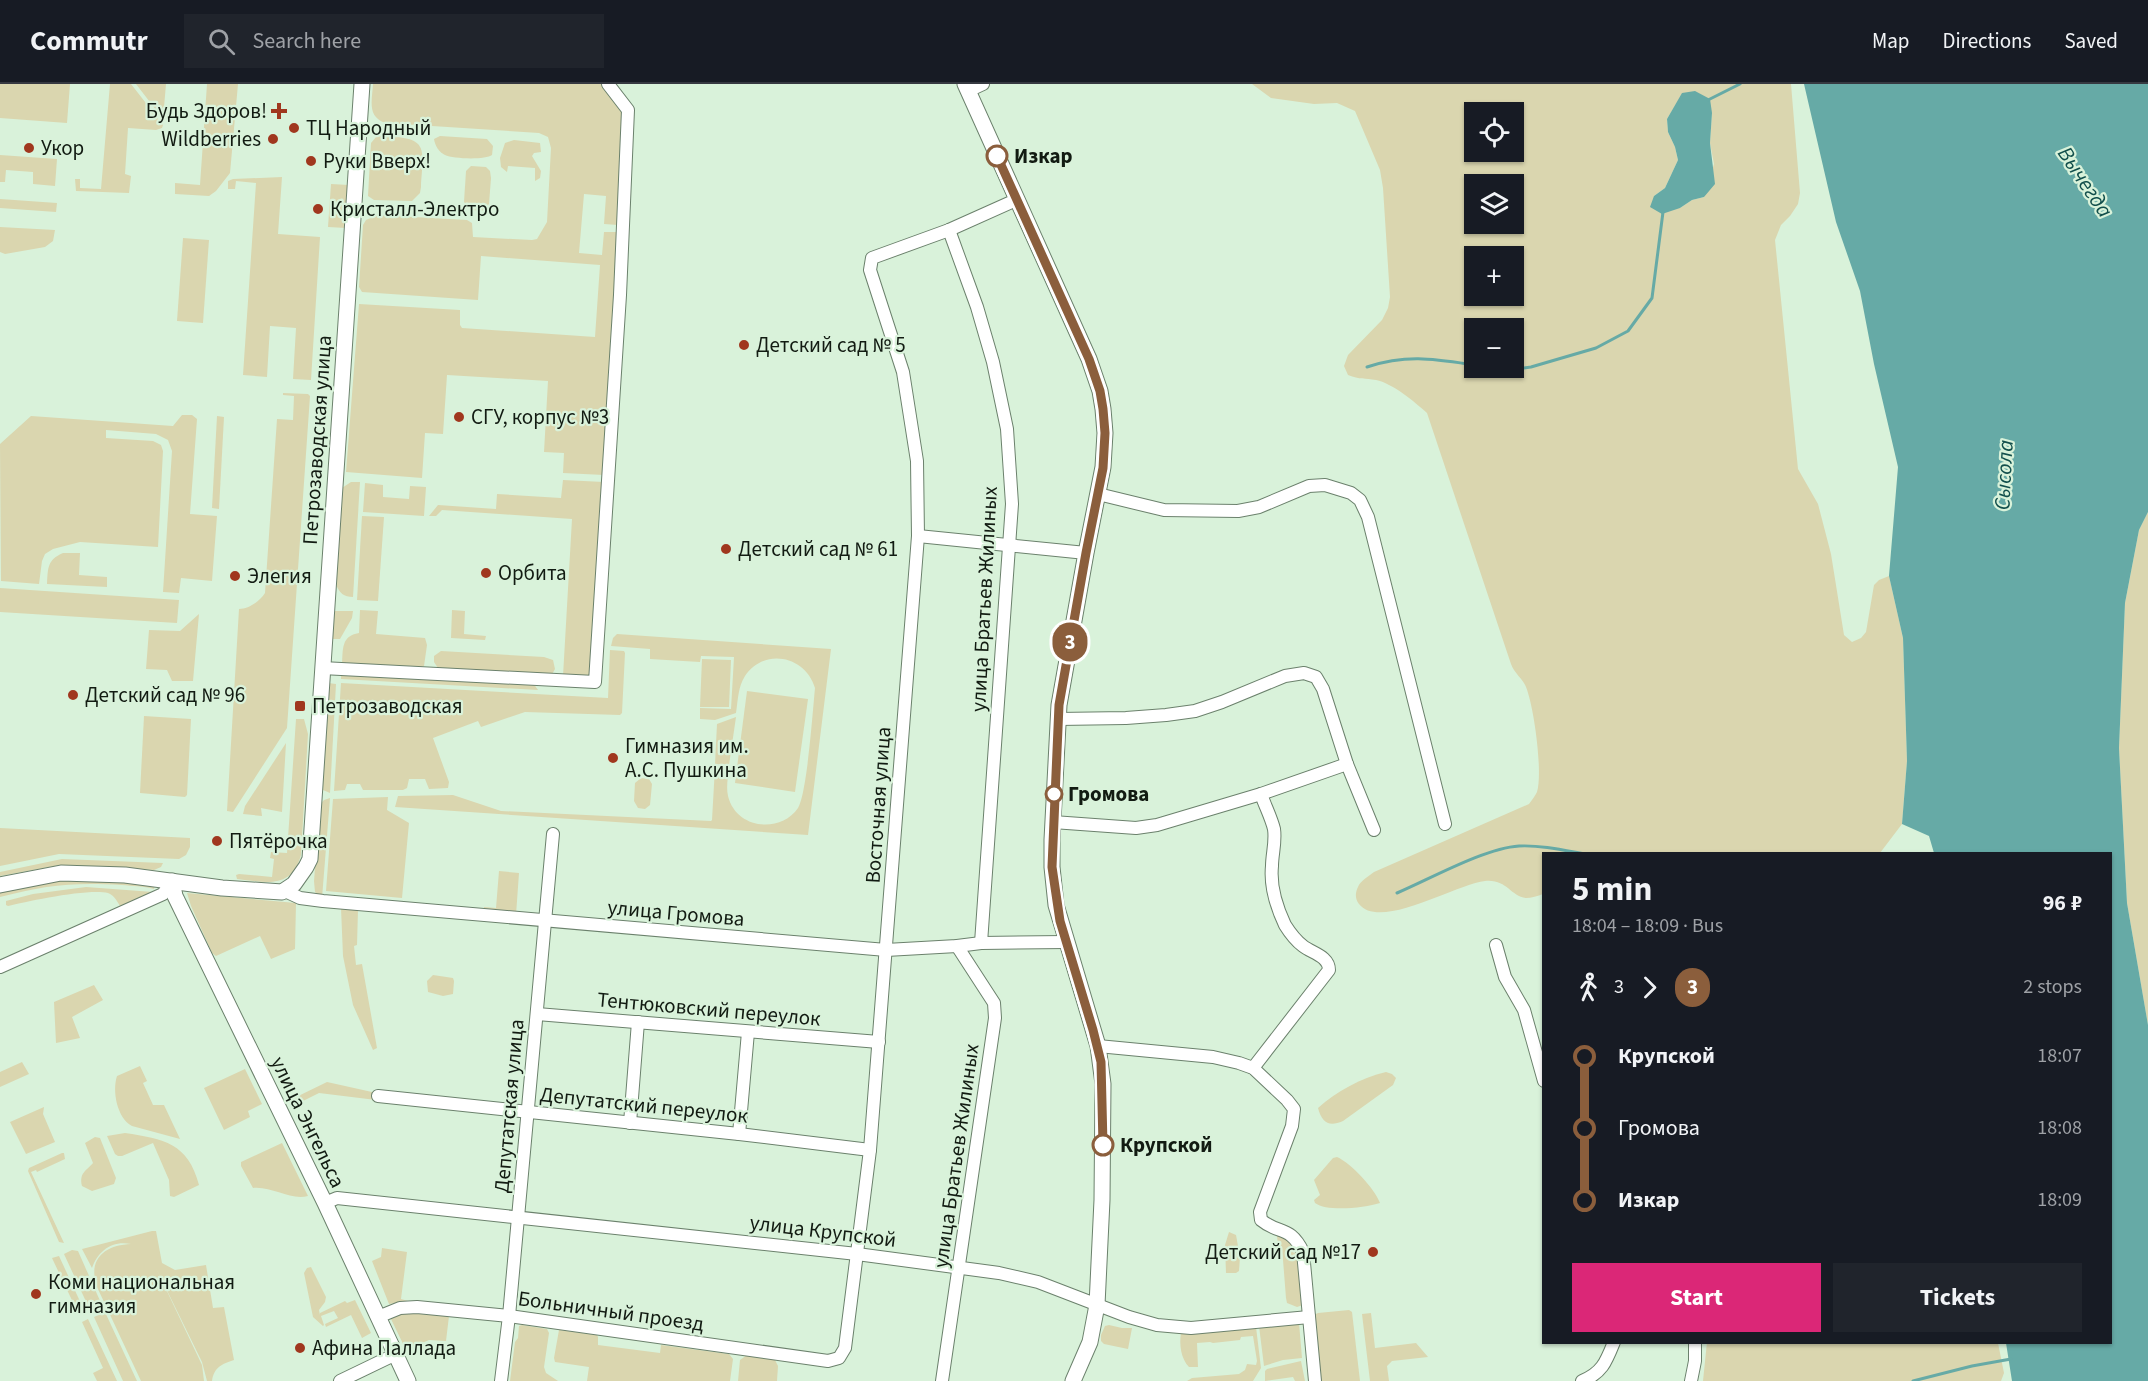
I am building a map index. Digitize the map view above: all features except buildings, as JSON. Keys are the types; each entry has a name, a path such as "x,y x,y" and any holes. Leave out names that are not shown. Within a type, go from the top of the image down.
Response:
{"street":[{"name":"Петрозаводская улица","path":"285,891 301,875 310,859 362,84"},
{"path":"322,668 595,682 620,296 628,110 608,84"},
{"path":"982,84 966,87 1089,359 1100,391 1103,409 1105,441 1103,468 1058,719 1053,822 1053,886 1066,942 1098,1046 1103,1084 1104,1137 1097,1305 1090,1342 1073,1381"},
{"path":"948,230 1017,200"},
{"name":"Восточная улица","path":"839,1358 845,1348 870,1150 918,536 917,461 911,414 903,372 870,270 872,258 948,230"},
{"name":"улица Братьев Жилиных","path":"948,230 977,307 993,362 1007,429 1012,504 981,943"},
{"path":"1098,494 1164,510 1238,511 1259,507 1309,486 1325,485 1351,493 1360,500 1368,517 1445,824"},
{"path":"918,536 1086,553"},
{"path":"1058,719 1126,718 1195,711 1285,676 1304,673 1316,677 1323,689 1347,764 1374,830"},
{"path":"1053,822 1136,828 1157,825 1261,794 1347,764"},
{"path":"1252,1068 1329,970 1329,964 1324,959 1304,948 1291,936 1284,922 1271,876 1274,830 1261,794"},
{"name":"Депутатская улица","path":"501,1381 509,1316 553,834"},
{"path":"0,885 61,873 125,875 230,889 285,891"},
{"path":"0,967 163,894 172,881"},
{"name":"улица Энгельса","path":"172,881 175,896 325,1203 408,1381"},
{"name":"улица Громова","path":"285,891 300,898 323,901 886,950 981,943 1066,942"},
{"path":"1496,945 1505,977 1524,1010 1542,1074"},
{"name":"улица Братьев Жилиных","path":"942,1381 995,1018 994,1003 957,946"},
{"name":"Тентюковский переулок","path":"537,1014 879,1042"},
{"path":"630,1124 638,1022"},
{"path":"739,1134 748,1032"},
{"path":"1098,1046 1213,1057 1252,1068 1294,1109 1292,1126 1260,1212 1261,1220 1287,1231 1298,1240 1304,1252 1316,1381"},
{"name":"Депутатский переулок","path":"378,1096 870,1150"},
{"name":"улица Крупской","path":"325,1203 337,1198 857,1254 999,1273 1038,1282 1157,1326 1191,1328 1309,1317"},
{"name":"Больничный проезд","path":"378,1317 400,1308 414,1307 509,1316 828,1361 839,1358"},
{"path":"1582,1381 1600,1370 1613,1344"},
{"path":"1691,1381 1695,1361 1695,1344"},
{"path":"340,1381 396,1354"}],"shaded area":[{"path":"0,84 70,84 67,123 0,118"},
{"path":"110,84 131,84 163,125 162,128 156,130 128,128 125,174 131,176 129,193 76,191 75,179 80,179 80,188 101,189"},
{"path":"136,84 166,84 163,119"},
{"path":"207,84 238,84 230,173 209,196 175,194 175,183 200,185"},
{"path":"373,84 602,84 623,111 618,225 604,224 606,196 584,194 579,253 602,255 604,232 617,232 604,475 563,473 564,453 544,452 548,381 447,375 443,434 425,433 422,478 346,472 359,304 460,310 462,328 595,337 600,265 481,256 478,300 362,292 359,287 363,225 366,220 378,215 467,220 472,223 473,237 537,239 547,222 551,148 548,137 539,133 385,123 379,120 373,112"},
{"path":"1252,84 1791,84 1800,193 1798,204 1781,225 1775,240 1798,469 1818,504 1831,554 1844,635 1852,642 1861,638 1866,632 1874,585 1889,576 1903,638 1907,761 1902,824 1881,852 1542,852 1542,894 1537,896 1521,897 1503,885 1485,881 1400,909 1383,912 1369,911 1359,904 1356,891 1374,872 1529,804 1537,792 1539,770 1537,740 1529,696 1523,681 1511,664 1427,413 1389,385 1348,375 1344,366 1348,355 1382,320 1390,297 1380,170 1355,111 1337,103 1314,104 1271,98","holes":["1682,94 1712,113 1710,143 1714,164 1704,197 1692,200 1680,208 1654,196 1665,188 1678,160 1668,132 1667,119"]},
{"path":"440,136 487,139 493,146 492,155 483,158 469,158 445,155 436,146 434,139"},
{"path":"376,137 408,139 420,146 423,161 421,187 420,193 412,201 374,200 368,196 371,143"},
{"path":"514,140 540,143 541,152 534,153 532,156 541,171 540,178 535,181 535,168 508,166 507,172 501,167 500,158 505,143"},
{"path":"0,155 57,159 55,186 33,184 33,172 6,170 5,182 0,182"},
{"path":"471,166 486,167 490,171 489,204 482,211 471,210 464,202 466,171"},
{"path":"282,177 278,234 320,237 311,380 293,379 296,328 270,326 267,377 243,375 256,183 236,181 235,189 228,189 228,181"},
{"path":"331,184 349,185 346,228 328,227"},
{"path":"0,199 57,203 56,212 0,208"},
{"path":"0,227 55,230 53,241 45,247 5,254 0,252"},
{"path":"183,238 209,240 203,323 177,321"},
{"path":"283,393 310,396 287,728 233,812 227,811 239,609 254,604 265,593 277,419 293,420 294,396 283,395"},
{"path":"182,415 192,415 197,419 190,514 217,516 212,581 181,578 179,593 163,592 172,451 168,440 156,434 106,430 106,438 153,441 161,445 163,451 158,547 80,542 53,549 45,554 39,584 1,581 0,444 31,416 173,426"},
{"path":"217,416 224,417 219,509 212,508"},
{"path":"563,480 604,482 591,678 563,676 572,519 442,510 436,516 429,516 438,505 496,509 497,494 561,498"},
{"path":"351,482 360,482 353,597 342,594 336,584 342,488"},
{"path":"365,483 383,485 383,497 409,499 410,486 426,487 424,516 363,512"},
{"path":"2148,512 2148,1025 2127,903 2119,748 2125,603 2139,530"},
{"path":"362,516 384,517 378,601 357,600"},
{"path":"63,553 80,553 79,575 107,577 107,587 47,584 49,565"},
{"path":"0,588 179,600 177,623 0,612"},
{"path":"360,610 378,611 376,634 425,638 427,645 424,666 342,665 346,640 359,633"},
{"path":"452,610 465,611 464,634 486,636 485,640 451,638"},
{"path":"334,611 353,611 352,618 340,639 332,639"},
{"path":"199,614 193,681 172,681 167,670 146,669 149,630 180,631"},
{"path":"617,634 831,649 808,835 395,807 398,796 453,795 501,811 711,821 715,767 729,768 728,796 733,807 749,821 770,824 781,822 790,816 798,808 804,786 815,688 803,669 794,662 784,659 763,661 745,676 736,713 715,720 700,719 700,708 731,709 734,657 701,656 700,662 650,659 650,649 611,646"},
{"path":"610,650 625,653 622,713 620,715 525,712 481,727 478,721 433,738 449,782 448,788 429,789 425,779 409,779 407,788 403,790 363,790 360,784 347,784 345,790 334,791 341,683 608,698"},
{"path":"441,651 544,657 553,660 555,669 551,676 438,668 434,662 434,656"},
{"path":"702,659 731,660 729,707 700,707"},
{"path":"341,672 533,683 538,690 341,679"},
{"path":"328,683 336,684 330,793 321,787"},
{"path":"747,691 808,699 795,792 735,783"},
{"path":"144,716 191,719 187,795 185,797 140,793"},
{"path":"736,717 729,765 715,764 717,724"},
{"path":"296,719 304,719 308,734 301,855 297,866 284,879 276,881 237,879 236,875 239,874 272,877 274,859 270,858 271,852 287,853"},
{"path":"286,743 282,812 261,808 262,816 243,814 245,806"},
{"path":"641,778 649,779 652,784 650,805 645,809 638,808 634,801 635,783"},
{"path":"388,797 387,810 409,823 402,898 326,891 333,799"},
{"path":"330,798 322,898 315,892 314,881 320,805 324,800"},
{"path":"0,828 190,838 190,847 186,855 179,859 59,854 0,866"},
{"path":"62,859 163,863 161,867 154,870 60,865 0,876 0,872"},
{"path":"499,871 519,873 516,915 484,910 484,907 496,908"},
{"path":"100,878 155,885 154,889 105,884 60,885 0,897 0,891 62,879"},
{"path":"86,887 153,892 152,895 122,907 110,894 99,892 43,898 6,905 6,901 33,894"},
{"path":"187,893 296,903 295,949 271,959 260,936 216,956 212,953"},
{"path":"341,908 358,910 357,945 354,946 356,965 362,964 377,1048 373,1050 353,1005 343,956"},
{"path":"433,975 453,978 453,994 443,996 428,992 427,981"},
{"path":"94,985 103,1000 72,1017 80,1038 56,1043 54,1002"},
{"path":"22,1062 29,1074 0,1087 0,1072"},
{"path":"140,1066 147,1081 143,1083 153,1105 164,1105 180,1139 132,1126 119,1111 115,1089 117,1076"},
{"path":"245,1069 262,1104 248,1111 250,1117 224,1130 204,1088"},
{"path":"1386,1072 1396,1078 1393,1085 1343,1121 1334,1124 1324,1120 1318,1108 1333,1096 1350,1086"},
{"path":"327,1082 372,1092 377,1090 376,1100 319,1093 291,1107 288,1101"},
{"path":"44,1107 43,1114 55,1142 26,1154 10,1122"},
{"path":"125,1133 163,1141 181,1152 194,1171 199,1185 174,1197 170,1196 169,1180 153,1143 122,1156 115,1154 107,1136"},
{"path":"95,1137 100,1138 116,1178 114,1184 92,1191 82,1186 81,1178 93,1163 85,1143"},
{"path":"282,1143 308,1196 295,1197 267,1189 253,1188 241,1166 241,1162"},
{"path":"62,1153 65,1159 37,1172 36,1170 31,1172 64,1243 59,1242 28,1171 29,1168"},
{"path":"1337,1157 1362,1177 1380,1203 1356,1208 1328,1208 1315,1203 1314,1200 1320,1195 1314,1180 1333,1158"},
{"path":"156,1231 162,1263 175,1270 206,1265 213,1308 224,1307 234,1360 219,1367 212,1381 207,1381 202,1362 156,1268 202,1365 204,1381 141,1381 97,1287 95,1277 95,1268 101,1255 114,1247 131,1244 112,1245 107,1248 98,1257 92,1268 82,1249"},
{"path":"1229,1232 1236,1235 1240,1257 1239,1271 1236,1273 1226,1273 1225,1245"},
{"path":"1286,1235 1300,1254 1303,1305 1297,1307 1287,1303 1282,1247 1278,1245 1277,1236"},
{"path":"382,1248 407,1252 401,1299 408,1301 389,1304 372,1261 381,1257"},
{"path":"72,1250 78,1251 101,1303 89,1308 64,1254"},
{"path":"59,1256 84,1310 78,1313 52,1258"},
{"path":"311,1267 326,1297 319,1310 320,1315 345,1301 347,1303 355,1300 371,1333 362,1338 351,1315 326,1327 325,1324 338,1318 334,1311 321,1316 323,1326 313,1317 304,1273 307,1268"},
{"path":"1349,1310 1352,1312 1360,1381 1320,1381 1314,1315"},
{"path":"105,1312 137,1381 123,1381 94,1317"},
{"path":"405,1313 449,1316 446,1341 429,1340 406,1350 391,1319 391,1317"},
{"path":"1371,1313 1375,1348 1416,1343 1428,1357 1392,1361 1387,1366 1389,1381 1370,1381 1362,1314"},
{"path":"88,1319 117,1381 97,1381 93,1373 103,1368 82,1322"},
{"path":"1299,1323 1302,1358 1283,1360 1264,1366 1259,1326"},
{"path":"519,1326 547,1329 549,1333 544,1367 546,1373 558,1381 510,1381 515,1342 518,1338"},
{"path":"1105,1326 1132,1328 1128,1349 1104,1344 1101,1341"},
{"path":"1256,1327 1261,1368 1253,1381 1187,1381 1192,1378 1239,1374 1245,1370 1247,1364 1256,1365 1257,1361 1253,1336 1241,1337 1240,1340 1197,1343 1198,1367 1189,1367 1181,1351 1180,1337 1183,1331"},
{"path":"559,1330 597,1335 598,1345 660,1353 661,1345 729,1354 733,1359 730,1381 587,1381 589,1367 555,1362"},
{"path":"1707,1344 1998,1344 2004,1373 2001,1381 1703,1381"},
{"path":"747,1355 775,1360 778,1366 777,1381 738,1381 740,1360"},
{"path":"1301,1361 1305,1381 1295,1381 1293,1377 1265,1381 1267,1369"}],"water":[{"path":"1804,84 2148,84 2148,512 2139,530 2125,603 2119,748 2127,903 2148,1025 2148,1381 2012,1381 2006,1344 2112,1344 2112,852 1934,852 1929,836 1902,824 1907,761 1903,638 1889,576 1898,467 1860,291 1836,222"},
{"path":"1695,91 1710,99 1712,113 1710,143 1715,184 1704,197 1662,214 1650,207 1654,196 1665,188 1678,160 1668,132 1667,119 1682,93"}],"waterway":[{"path":"1708,100 1740,84"},
{"path":"1524,368 1596,348 1628,331 1652,298 1663,212"},
{"path":"1367,367 1408,359 1464,364"},
{"path":"1397,893 1474,858 1505,848 1536,846 1574,852"},
{"path":"1913,1381 2011,1359"}],"bus line":[{"name":"3","path":"997,156 1089,359 1100,391 1103,409 1105,433 1103,468 1059,705 1052,867 1060,921 1101,1062 1103,1145"}],"place":[{"name":"Будь Здоров!","path":"279,111"},
{"name":"ТЦ Народный","path":"294,128"},
{"name":"Wildberries","path":"273,139"},
{"name":"Укор","path":"29,148"},
{"name":"Изкар","path":"997,156"},
{"name":"Руки Вверх!","path":"311,161"},
{"name":"Кристалл-Электро","path":"318,209"},
{"name":"Детский сад № 5","path":"744,345"},
{"name":"СГУ, корпус №3","path":"459,417"},
{"name":"Детский сад № 61","path":"726,549"},
{"name":"Орбита","path":"486,573"},
{"name":"Элегия","path":"235,576"},
{"name":"Детский сад № 96","path":"73,695"},
{"name":"Петрозаводская","path":"300,706"},
{"name":"Гимназия им. А.С. Пушкина","path":"613,758"},
{"name":"Громова","path":"1054,794"},
{"name":"Пятёрочка","path":"217,841"},
{"name":"Крупской","path":"1103,1145"},
{"name":"Детский сад №17","path":"1373,1252"},
{"name":"Коми национальная гимназия","path":"36,1294"},
{"name":"Афина Паллада","path":"300,1348"}],"water label":[{"name":"Вычегда","path":"2085,182"},
{"name":"Сысола","path":"2004,475"}]}
